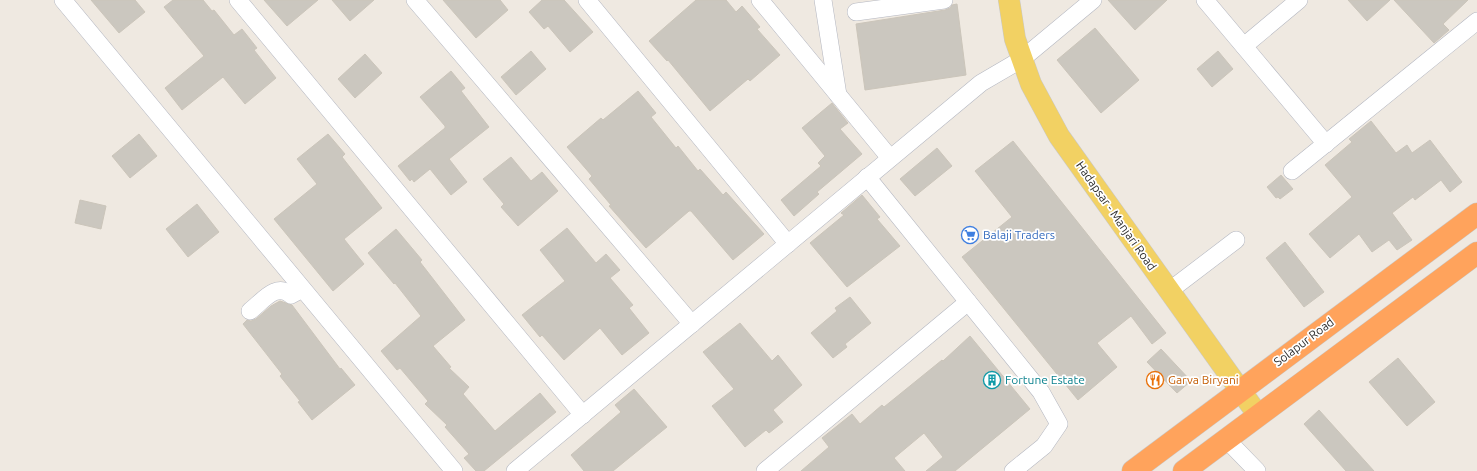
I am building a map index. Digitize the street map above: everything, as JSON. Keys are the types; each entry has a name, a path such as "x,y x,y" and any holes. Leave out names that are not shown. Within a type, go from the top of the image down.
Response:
{"highway":[{"name":"Solapur Road","path":"1133,471 1477,214"},
{"path":"1184,471 1477,253"}],"main road":[{"name":"Hadapsar - Manjari Road","path":"1009,0 1015,38 1031,84 1059,136 1169,291 1241,389 1258,415"}],"street":[{"path":"63,0 454,471"},
{"path":"238,0 583,415"},
{"path":"414,0 692,324"},
{"path":"587,0 788,244"},
{"path":"760,0 890,158"},
{"path":"823,0 838,95"},
{"path":"856,12 944,0"},
{"path":"515,471 980,83 1022,59 1093,0"},
{"path":"1205,0 1326,144"},
{"path":"1244,46 1299,0"},
{"path":"1292,171 1477,21"},
{"path":"868,177 1041,392 1059,424 1044,446 1013,471"},
{"path":"1169,291 1236,240"},
{"path":"250,312 272,293 278,290 286,290 291,296 302,289"},
{"path":"765,471 968,302"},
{"path":"1226,439 1257,471"}],"building":[{"path":"91,0 135,0 145,12 119,33"},
{"path":"173,0 203,0 212,11 214,10 234,35 242,29 257,48 254,50 276,78 245,104 223,77 182,110 165,88 204,56 164,7"},
{"path":"264,0 318,0 287,26"},
{"path":"332,0 374,0 350,21"},
{"path":"443,0 500,0 508,10 476,38"},
{"path":"542,0 564,0 593,32 570,52 548,26 544,29 529,12"},
{"path":"696,0 726,0 736,12 742,6 760,27 757,29 780,55 750,81 748,79 710,111 668,60 667,61 649,41"},
{"path":"1108,0 1167,0 1135,30"},
{"path":"1348,0 1390,0 1367,21"},
{"path":"1394,0 1468,0 1443,24 1449,30 1434,43"},
{"path":"957,4 966,75 865,90 856,24 945,10 950,8 952,5"},
{"path":"1095,28 1139,80 1101,113 1057,60"},
{"path":"531,51 546,69 516,95 501,77"},
{"path":"1218,51 1233,69 1212,87 1197,69"},
{"path":"365,54 382,73 355,98 338,79"},
{"path":"451,71 465,88 461,91 489,127 449,159 467,182 451,195 430,169 414,182 412,179 410,181 398,166 445,128 445,126 420,97"},
{"path":"638,91 656,113 651,117 676,148 678,146 698,171 700,169 723,195 726,192 764,234 733,260 691,211 689,211 646,248 609,206 611,205 589,179 592,176 567,147 601,118 603,120"},
{"path":"832,103 848,123 840,129 862,154 817,192 819,194 794,216 781,200 821,166 818,163 825,156 802,128"},
{"path":"1371,121 1396,153 1407,145 1412,153 1430,140 1462,182 1450,192 1441,180 1415,200 1413,197 1392,213 1412,240 1397,250 1389,240 1372,252 1359,234 1330,258 1309,234 1352,197 1325,165 1352,142 1349,139"},
{"path":"139,134 157,156 130,178 112,156"},
{"path":"328,134 345,154 342,157 382,208 344,239 364,264 333,291 274,219 317,184 297,159"},
{"path":"1013,141 1166,333 1152,344 1131,316 1097,343 1117,367 1078,400 962,257 1012,217 975,171"},
{"path":"937,148 952,166 915,196 900,179"},
{"path":"511,157 531,181 542,172 558,191 518,226 501,207 504,204 483,179"},
{"path":"1281,175 1293,189 1280,199 1278,197 1276,198 1267,187"},
{"path":"862,195 880,217 877,219 900,246 847,287 810,243 844,215 841,213"},
{"path":"80,200 106,206 101,229 75,223"},
{"path":"197,204 219,232 188,257 166,229"},
{"path":"567,228 596,263 606,254 620,270 610,278 633,305 629,308 649,333 622,355 600,328 564,360 542,335 540,337 522,315 565,281 540,250"},
{"path":"396,229 422,260 420,262 465,320 433,346 451,367 449,368 469,387 463,394 495,431 540,393 556,412 484,471 476,471 464,458 469,454 445,427 447,425 425,404 428,401 400,368 397,370 381,351 421,316 395,283 394,284 368,253"},
{"path":"1285,242 1324,292 1304,307 1266,258"},
{"path":"850,297 871,323 845,344 847,347 833,358 811,333 837,311 835,308"},
{"path":"280,301 292,305 340,369 341,368 355,385 312,420 298,402 300,401 280,376 282,374 243,324 247,320 251,321 256,319 271,306"},
{"path":"740,323 772,361 778,355 802,385 773,410 783,422 769,433 766,430 745,447 712,406 734,389 703,352"},
{"path":"970,336 1030,409 955,471 926,471 943,457 924,433 894,458 905,471 801,471 829,447 822,438 852,414 860,424 882,405 884,407 942,360 943,361"},
{"path":"1161,349 1191,381 1177,393 1147,362"},
{"path":"1398,358 1435,402 1407,426 1369,382"},
{"path":"634,389 667,427 613,471 584,471 571,455 621,412 615,405"},
{"path":"1319,410 1374,471 1346,471 1304,424"}],"place":[{"name":"Balaji Traders","path":"970,235"},
{"name":"Fortune Estate","path":"992,380"},
{"name":"Garva Biryani","path":"1155,380"}]}
